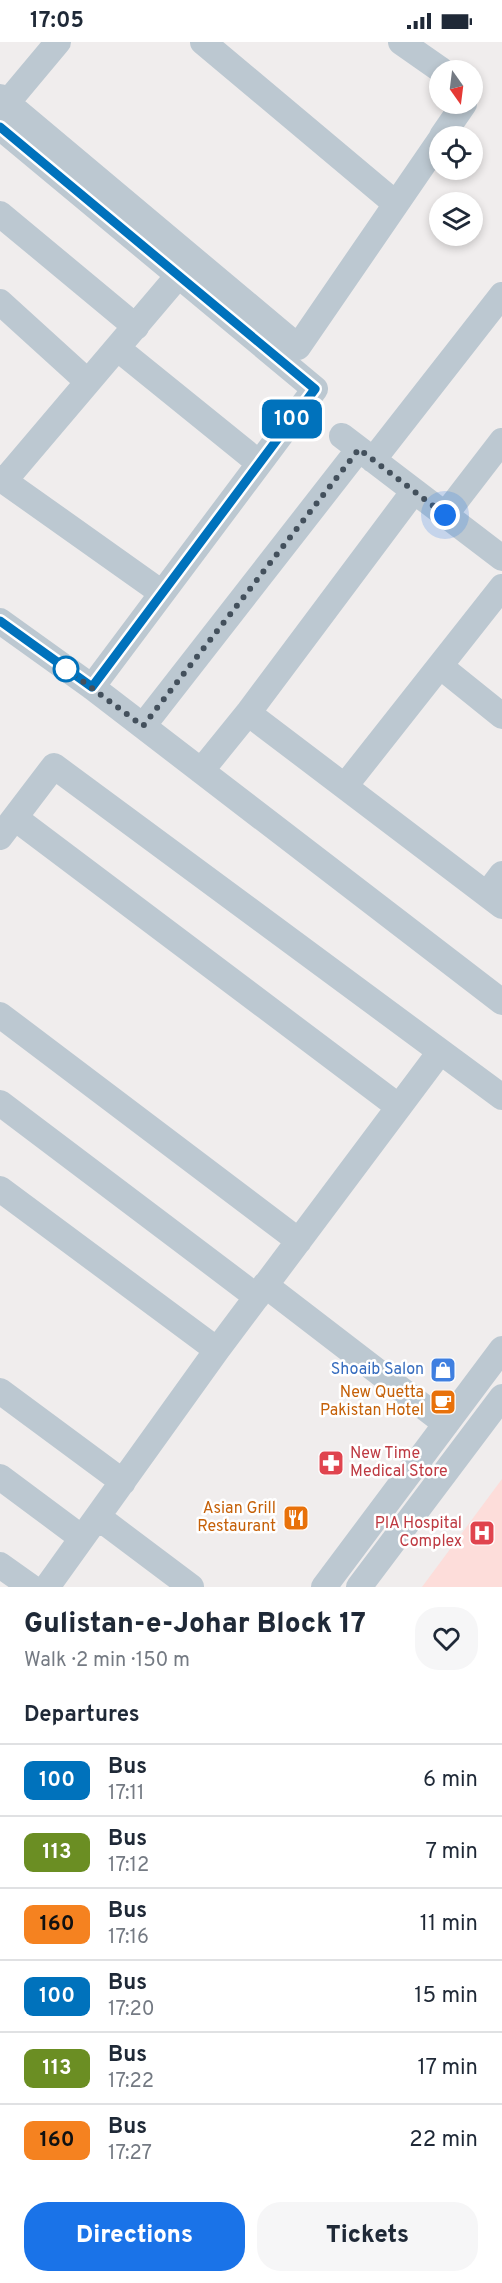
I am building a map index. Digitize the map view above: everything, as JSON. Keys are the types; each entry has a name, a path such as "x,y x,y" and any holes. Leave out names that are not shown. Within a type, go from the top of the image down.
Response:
{"street":[{"path":"2,109 58,42"},
{"path":"203,42 396,204"},
{"path":"401,42 429,62"},
{"path":"2,109 178,276 315,389 92,687"},
{"path":"2,109 298,347 429,156"},
{"path":"0,214 136,327"},
{"path":"162,593 2,480 178,276"},
{"path":"143,726 358,448 502,295"},
{"path":"0,302 88,382"},
{"path":"117,348 260,463"},
{"path":"445,515 502,441"},
{"path":"358,448 502,558"},
{"path":"201,771 248,713 414,491"},
{"path":"345,786 502,587"},
{"path":"0,621 92,687 502,1002"},
{"path":"440,666 502,716"},
{"path":"248,713 494,900 502,874"},
{"path":"399,1107 7,828 54,766 502,1097"},
{"path":"0,1015 299,1241"},
{"path":"47,1587 217,1350 440,1052"},
{"path":"0,1103 446,1424"},
{"path":"0,1190 217,1350"},
{"path":"324,1587 502,1349"},
{"path":"0,1391 123,1482"},
{"path":"359,1587 502,1397"},
{"path":"0,1477 82,1538"},
{"path":"98,1517 191,1587"},
{"path":"0,1564 31,1587"}],"shaded area":[{"name":"PIA Hospital Complex","path":"502,1479 502,1587 422,1587"}],"bus line":[{"name":"100","path":"0,127 315,389 92,687 0,621"}],"place":[{"name":"Shoaib Salon","path":"443,1370"},
{"name":"New Quetta Pakistan Hotel","path":"443,1402"},
{"name":"New Time Medical Store","path":"331,1463"},
{"name":"Asian Grill Restaurant","path":"296,1518"},
{"name":"PIA Hospital Complex","path":"482,1533"}],"route":[{"path":"66,669 143,726 359,449 445,515"}]}
